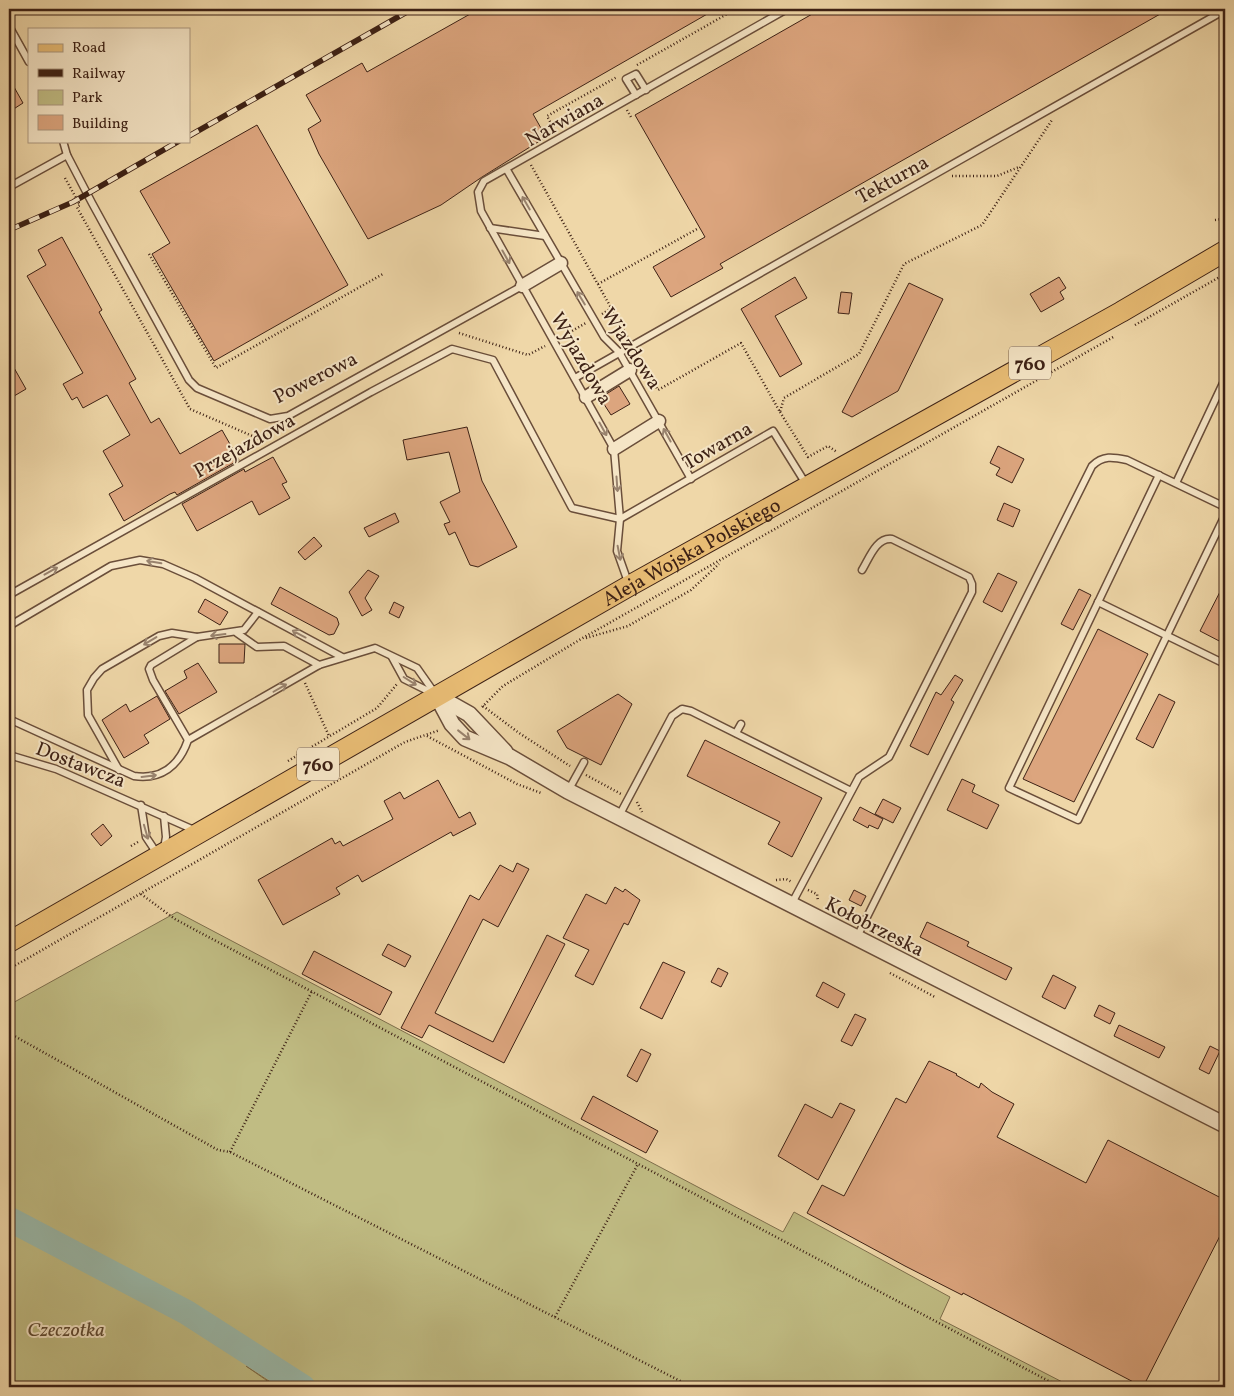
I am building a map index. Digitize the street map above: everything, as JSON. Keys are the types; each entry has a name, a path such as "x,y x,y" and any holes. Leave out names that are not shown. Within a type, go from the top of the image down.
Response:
{"main road":[{"name":"Aleja Wojska Polskiego","path":"160,857 629,586 1225,251"},
{"name":"760","path":"9,942 160,857"}],"street":[{"name":"Powerowa","path":"522,286 561,263"},
{"path":"586,397 630,370"},
{"path":"614,449 659,421"},
{"name":"Kołobrzeska","path":"437,696 469,714 510,757 568,791 1225,1125"}],"lane":[{"name":"Narwiana","path":"507,170 786,9"},
{"name":"Tekturna","path":"575,378 1225,10"},
{"path":"9,26 28,60"},
{"path":"636,95 626,80 636,74 646,90"},
{"name":"Powerowa","path":"63,142 67,155 189,380 197,388 270,419 288,416 522,286"},
{"path":"9,187 67,155"},
{"name":"Wyjazdowa","path":"507,170 484,181 478,192 481,211 614,449 620,519 617,551 629,586"},
{"name":"Wjazdowa","path":"507,170 604,337 619,352 630,370 691,479"},
{"path":"490,228 545,236"},
{"name":"Przejazdowa","path":"9,595 452,348 493,360 572,508 620,519"},
{"path":"1176,483 1225,379"},
{"name":"Towarna","path":"620,519 773,432 808,487"},
{"path":"856,938 1092,466 1098,460 1112,457 1127,460 1225,507"},
{"path":"1159,475 1009,788 1078,820 1225,515"},
{"path":"791,905 851,791 863,773 889,757 972,592 972,584 969,577 887,538 878,544 862,570"},
{"path":"9,626 111,566 140,560 163,564 342,657"},
{"path":"1098,602 1225,664"},
{"path":"119,770 88,715 87,690 94,678 102,670 158,636 172,633 197,637 236,633 248,627 258,612"},
{"path":"236,633 257,647 284,646 320,665"},
{"path":"188,740 153,680 149,669 197,637"},
{"path":"9,719 134,776 154,777 164,772 179,759 188,740 320,665 342,657 375,648 417,668 437,696"},
{"path":"392,657 404,679 437,696"},
{"path":"619,817 676,712 682,709 691,711 851,791"},
{"path":"736,733 741,724"},
{"name":"Dostawcza","path":"9,755 56,769 141,805 200,833"},
{"path":"568,791 584,762"},
{"name":"Dostawcza","path":"141,805 146,837 160,857"},
{"path":"160,857 166,837 164,816"}],"path":[{"path":"629,70 736,9"},
{"path":"557,134 547,116 621,74"},
{"path":"780,412 784,398 859,354 904,264 982,224 1056,113"},
{"path":"527,159 658,390 741,343 808,457 828,446 836,451 855,484"},
{"path":"65,178 80,205 77,207 79,211 190,409 264,441 269,438"},
{"path":"1215,220 1223,219 1225,223"},
{"path":"598,284 697,229"},
{"path":"150,254 216,368 383,274"},
{"path":"1133,326 1225,274"},
{"path":"458,333 528,355 612,308"},
{"path":"649,815 640,811 638,803 556,758 483,706 503,686 581,639 722,561 1116,336"},
{"path":"581,639 628,626 691,590 722,561"},
{"path":"302,675 329,736"},
{"path":"288,761 382,704 390,690 404,679"},
{"path":"9,969 405,742 434,734"},
{"path":"131,846 146,837"},
{"path":"775,880 786,879 801,886 817,894 818,901 822,903"},
{"path":"141,894 175,919 1060,1387"},
{"path":"230,1152 312,991"},
{"path":"9,1033 218,1150 230,1152 692,1387"},
{"path":"555,1317 638,1164"}],"green space":[{"path":"177,912 783,1232 794,1212 950,1297 940,1319 1072,1387 278,1387 246,1366 276,1387 9,1387 9,1005"}],"building":[{"path":"479,9 716,9 533,114 546,137 441,205 368,239 319,154 308,129 321,121 306,95 362,63 367,72"},
{"path":"821,9 1169,9 720,264 723,268 671,297 653,267 705,237 635,115"},
{"path":"9,78 23,103 9,112"},
{"path":"257,125 348,285 214,361 152,254 170,243 140,191"},
{"path":"62,237 102,310 99,312 136,379 129,383 151,423 159,418 180,454 222,430 239,460 177,495 175,492 170,494 124,521 109,494 123,486 103,451 130,435 107,395 83,408 77,397 72,400 63,384 83,373 27,276 46,265 38,250"},
{"path":"795,277 807,298 775,316 802,364 780,377 741,309"},
{"path":"1059,277 1066,288 1060,292 1064,299 1041,312 1030,294"},
{"path":"909,283 943,299 898,391 852,417 842,412"},
{"path":"841,292 852,293 849,314 838,313"},
{"path":"9,359 26,389 9,399"},
{"path":"619,386 630,404 611,415 600,398"},
{"path":"467,427 482,481 517,547 478,567 470,565 455,532 449,535 444,524 450,522 440,502 460,492 449,452 407,460 403,440"},
{"path":"998,446 1024,459 1012,483 996,475 1000,468 990,463"},
{"path":"273,457 287,482 282,484 290,498 259,515 252,501 197,531 182,504 244,469 245,472"},
{"path":"1004,503 1020,510 1013,527 997,520"},
{"path":"395,513 399,522 369,537 364,528"},
{"path":"314,537 322,546 305,560 298,552"},
{"path":"368,570 379,576 365,598 372,610 362,616 349,592"},
{"path":"998,573 1017,582 1002,612 983,602"},
{"path":"1225,582 1225,644 1200,631"},
{"path":"280,587 337,618 339,624 334,634 329,635 271,604"},
{"path":"1079,589 1091,595 1073,630 1061,624"},
{"path":"205,599 228,612 220,625 198,612"},
{"path":"394,602 404,607 399,618 389,613"},
{"path":"1098,629 1148,654 1074,802 1023,779"},
{"path":"219,644 245,644 244,663 219,663"},
{"path":"198,663 217,692 179,714 165,691 187,678 184,671"},
{"path":"955,675 963,680 951,700 954,702 928,755 910,746 936,692 941,695"},
{"path":"618,694 632,704 601,765 567,748 557,731"},
{"path":"1159,694 1175,702 1153,748 1136,739"},
{"path":"157,696 170,719 144,735 149,743 124,758 102,720 126,704 130,712"},
{"path":"705,740 822,798 792,857 768,844 780,822 687,776"},
{"path":"962,779 975,785 972,792 999,805 987,829 947,810"},
{"path":"438,780 459,818 470,812 476,824 453,836 451,832 362,882 358,875 336,888 340,894 283,925 258,880 332,838 335,844 340,841 343,846 393,819 384,801 400,792 404,799"},
{"path":"883,799 901,808 893,823 875,814"},
{"path":"860,807 883,819 878,829 869,825 868,828 853,820"},
{"path":"103,824 112,836 101,846 91,834"},
{"path":"517,863 529,869 498,927 483,919 435,1013 493,1042 547,935 565,944 504,1063 429,1025 422,1038 401,1028 470,895 479,900 500,865 513,872"},
{"path":"615,887 623,892 625,889 640,900 628,925 624,923 593,985 575,976 589,950 563,938 586,894 606,904"},
{"path":"854,890 866,896 861,906 849,900"},
{"path":"927,922 969,942 967,946 1012,968 1006,980 920,937"},
{"path":"388,944 411,956 405,967 382,955"},
{"path":"314,951 392,992 380,1015 302,974"},
{"path":"663,962 685,972 662,1019 640,1008"},
{"path":"718,968 728,973 721,987 711,982"},
{"path":"1053,975 1076,987 1065,1009 1042,997"},
{"path":"823,982 845,994 838,1008 816,996"},
{"path":"1099,1005 1115,1013 1110,1024 1094,1016"},
{"path":"855,1014 866,1019 852,1046 841,1041"},
{"path":"1119,1025 1165,1047 1159,1058 1114,1036"},
{"path":"1210,1046 1220,1051 1209,1074 1199,1069"},
{"path":"641,1049 651,1054 637,1082 627,1076"},
{"path":"929,1061 957,1074 979,1088 981,1083 992,1092 1014,1104 997,1137 1086,1183 1108,1140 1225,1200 1225,1226 1143,1387 963,1293 962,1295 905,1266 807,1213 822,1185 844,1196 896,1098 906,1103"},
{"path":"593,1096 658,1131 646,1153 581,1119"},
{"path":"840,1103 855,1110 818,1180 778,1156 805,1104 832,1118"}],"waterway":[{"name":"Czeczotka","path":"9,1219 186,1312 303,1387"}],"railway":[{"path":"190,135 412,9"},
{"path":"9,230 73,202 177,142"}]}
